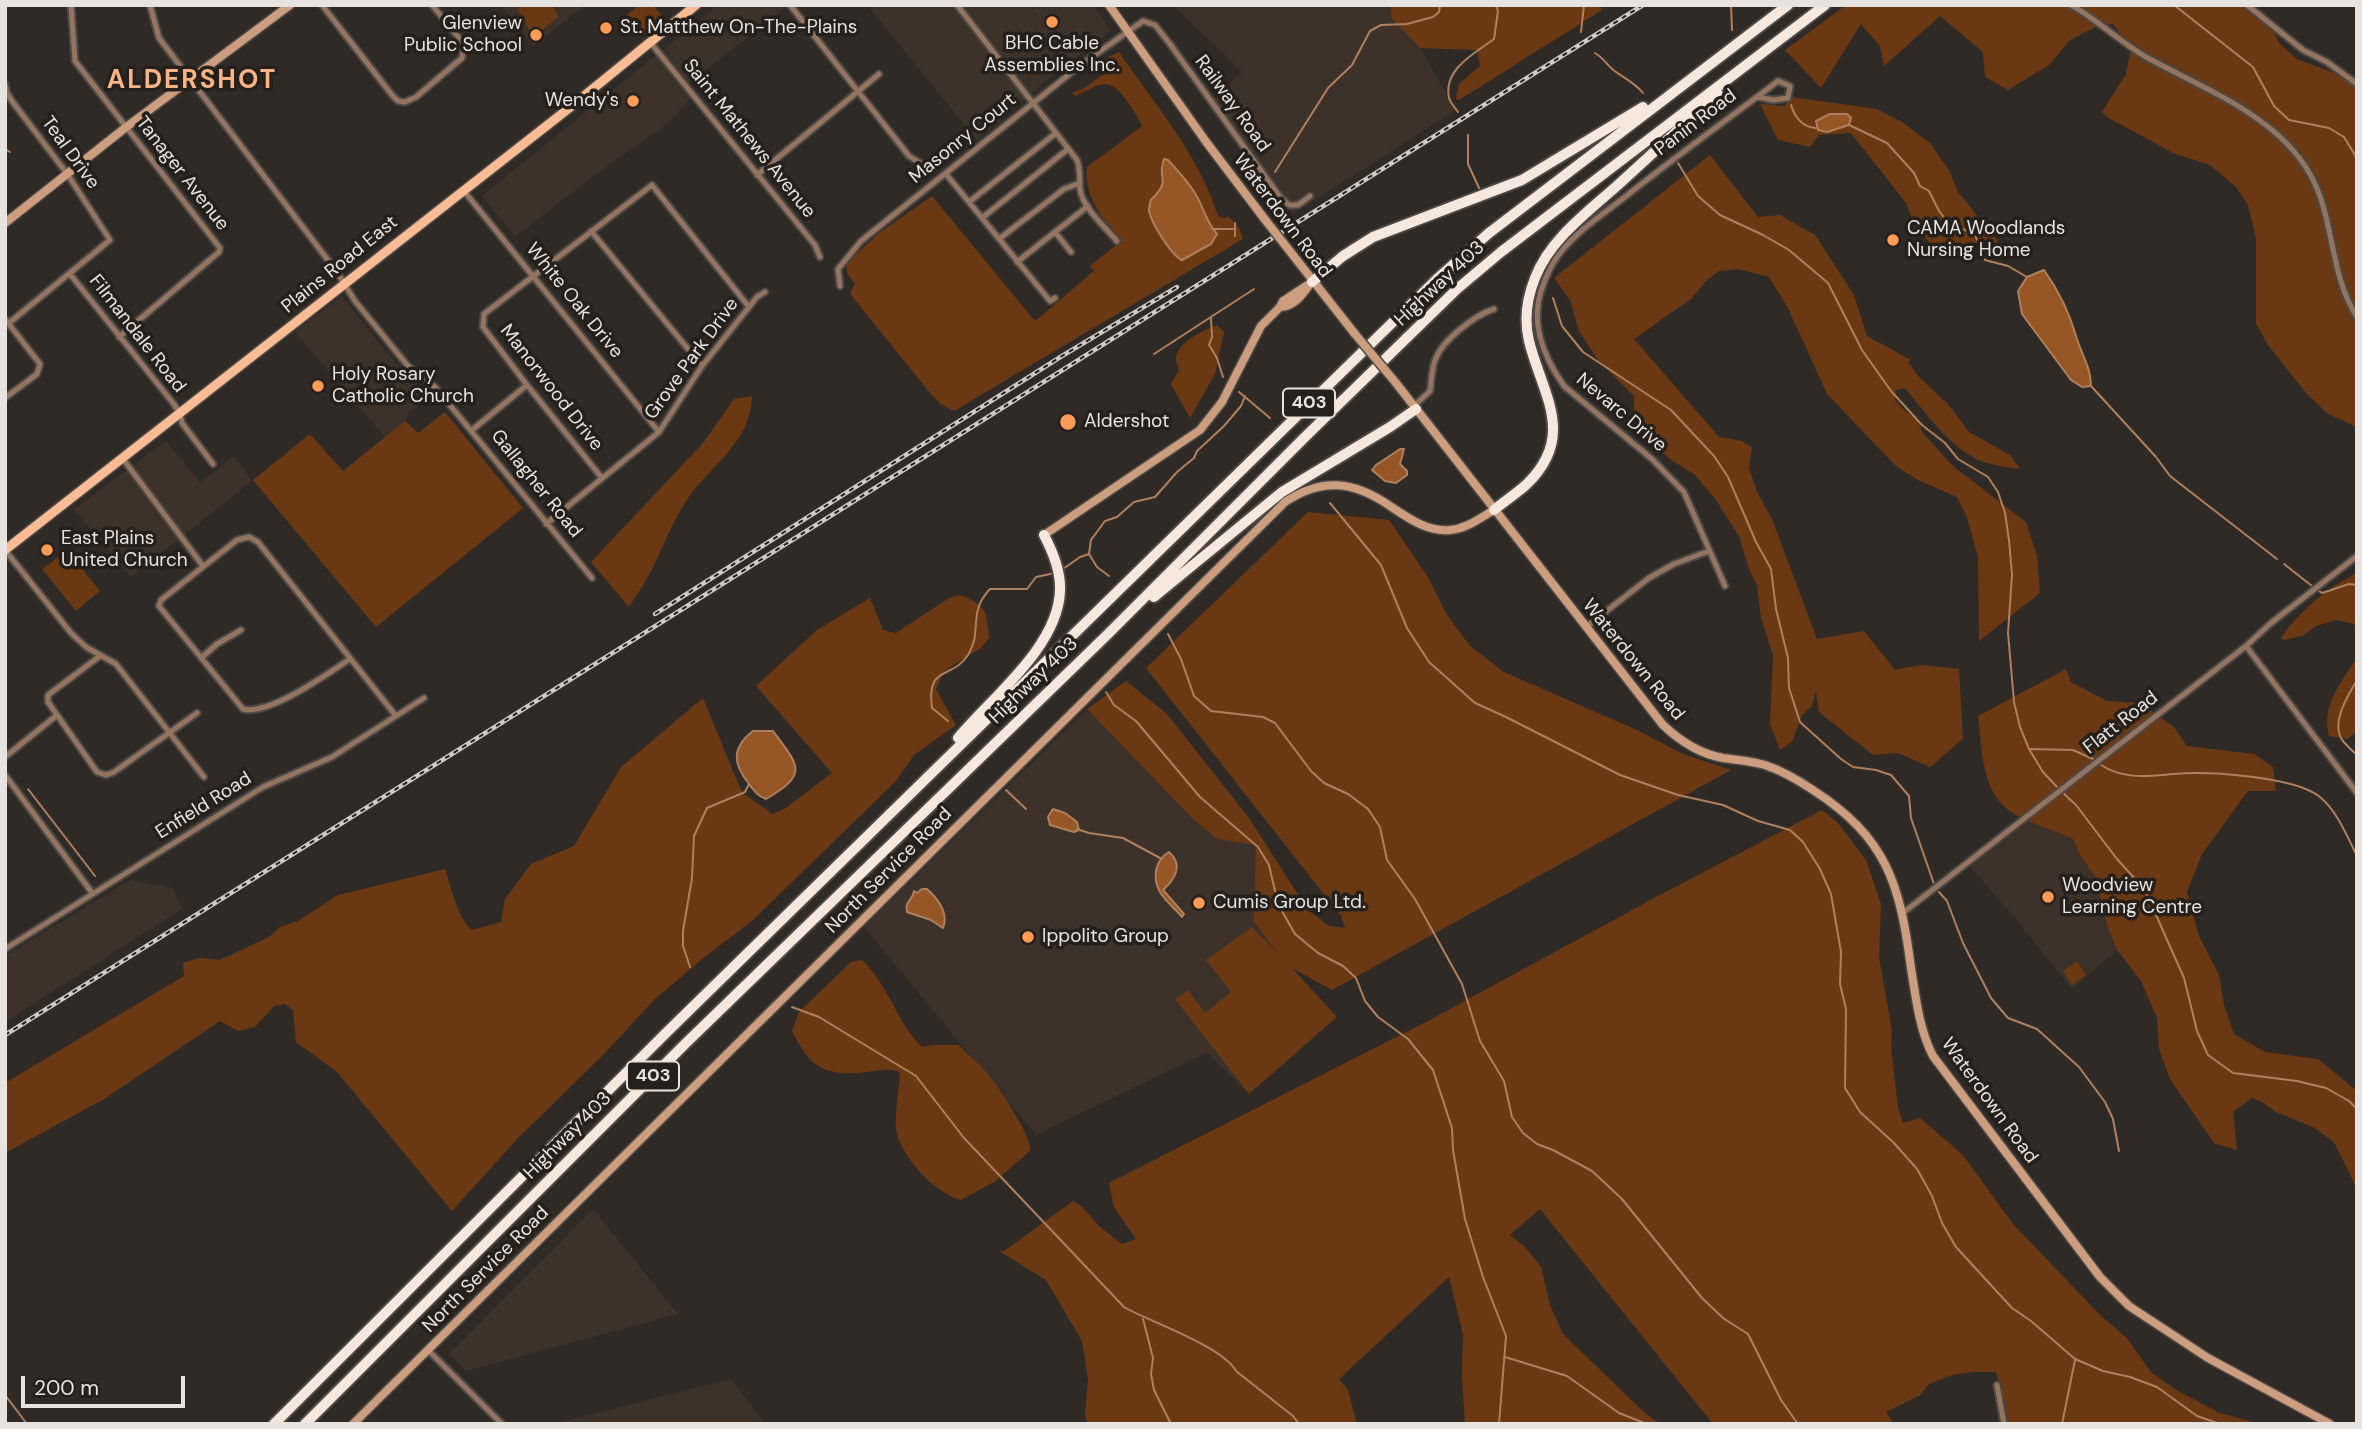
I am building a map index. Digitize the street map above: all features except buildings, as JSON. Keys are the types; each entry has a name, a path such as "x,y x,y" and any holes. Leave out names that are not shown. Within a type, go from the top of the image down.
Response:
{"highway":[{"name":"Highway 403","path":"274,1424 925,779 1438,278 1489,233 1788,5"},
{"name":"Highway 403","path":"305,1424 685,1044 1108,634 1457,289 1501,252 1825,5"},
{"path":"1494,510 1528,484 1545,461 1552,443 1554,426 1551,406 1529,340 1527,319 1532,284 1546,257 1565,234 1643,162 1802,23"},
{"path":"1311,282 1343,256 1373,237 1522,180 1602,134 1718,57"},
{"path":"1108,634 1282,492 1390,428 1415,407"},
{"path":"925,779 1042,642 1057,611 1060,592 1058,571 1044,535"}],"main road":[{"name":"Plains Road East","path":"5,550 464,191 691,7"}],"street":[{"name":"Tanager Avenue","path":"71,5 75,61 217,242 219,251 119,337"},
{"name":"Gallagher Road","path":"150,5 159,38 301,224 355,301 408,366 435,387 472,430 592,578"},
{"path":"6,220 290,5"},
{"path":"322,5 392,95 398,101 405,102 416,97 458,63 464,53 464,44 432,5"},
{"path":"790,5 909,156 923,165"},
{"path":"957,5 1077,160 1081,170 1080,191 1088,206 1117,241"},
{"name":"Waterdown Road","path":"1110,5 1311,282 1396,383 1672,734 1696,749 1712,755 1776,769 1794,778 1844,811 1867,834 1880,854 1904,912 1918,1009 1933,1056 2100,1277 2129,1306 2208,1358 2330,1424"},
{"path":"2071,5 2146,57 2240,106 2283,141 2302,162 2315,183 2341,276 2357,317"},
{"path":"2247,5 2303,50 2327,62 2357,84"},
{"name":"Railway Road","path":"1128,30 1143,21 1155,24 1280,197 1289,205 1298,205 1310,196"},
{"name":"Masonry Court","path":"840,286 838,269 861,241 1128,30"},
{"name":"Saint Mathews Avenue","path":"650,42 815,245 820,257"},
{"path":"757,175 879,74"},
{"name":"Panin Road","path":"1654,174 1778,81 1790,86 1788,97 1783,100 1758,97"},
{"name":"Teal Drive","path":"5,84 12,101 68,175 110,240 70,274"},
{"path":"969,202 1056,133"},
{"path":"982,218 1068,149"},
{"path":"946,174 1050,301 1055,298"},
{"name":"Nevarc Drive","path":"1654,174 1585,228 1560,253 1539,300 1540,339 1542,348 1564,386 1652,459 1684,492 1725,586"},
{"path":"999,239 1064,189 1080,183"},
{"path":"534,275 652,185 749,307"},
{"name":"White Oak Drive","path":"464,191 659,432"},
{"path":"1017,262 1088,206"},
{"path":"591,232 702,366"},
{"path":"1055,232 1071,253"},
{"path":"5,398 37,374 40,364 7,321 70,274"},
{"name":"Filmandale Road","path":"70,274 180,413 182,423 214,464"},
{"name":"Manorwood Drive","path":"534,275 484,314 483,327 603,478"},
{"path":"1044,535 1206,425 1222,402 1257,332 1283,301 1311,282"},
{"name":"Grove Park Drive","path":"546,524 659,432 702,366 757,297 765,292"},
{"path":"1415,407 1430,391 1433,370 1440,351 1475,316 1494,309"},
{"path":"472,430 527,385"},
{"path":"123,459 203,566"},
{"name":"North Service Road","path":"353,1424 1285,502 1307,489 1343,485 1371,495 1418,523 1442,530 1464,527 1494,510"},
{"path":"350,659 299,692 260,710 243,709 159,606 161,600 203,566 237,540 249,537 258,542 396,716"},
{"path":"5,550 71,633 100,656 116,664 204,777"},
{"path":"1587,627 1649,578 1674,564 1709,551"},
{"name":"Flatt Road","path":"1904,912 2246,646 2271,623 2357,556"},
{"path":"201,658 217,644 241,630"},
{"path":"2246,646 2357,793"},
{"path":"100,656 48,695 48,702 97,772 106,775 114,772 197,713"},
{"name":"Enfield Road","path":"5,949 264,787 332,757 424,698"},
{"path":"5,757 57,715"},
{"path":"5,775 93,894"},
{"path":"428,1350 502,1424"},
{"path":"1997,1385 2004,1424"}],"shaded area":[{"name":"Glenview Public School","path":"501,5 585,5 533,46"},
{"path":"521,5 553,5 558,17 536,35 532,34 518,10"},
{"path":"639,5 653,5 664,18 641,37 628,21 631,19 627,15"},
{"path":"718,5 783,5 785,8 689,83 696,93 666,125 596,174 515,237 482,196"},
{"path":"867,5 1030,5 1033,10 1039,5 1094,5 1110,31 977,140"},
{"path":"1173,5 1390,5 1392,19 1420,48 1456,110 1293,214 1211,101 1242,72"},
{"path":"1390,5 1599,5 1602,10 1459,100 1456,99 1459,84 1480,66 1477,50 1420,48 1392,19"},
{"path":"1846,5 2239,5 2272,29 2279,43 2297,59 2342,76 2357,89 2357,427 2328,414 2306,393 2268,345 2256,324 2256,239 2248,205 2236,187 2210,165 2173,153 2102,112 2126,74 2131,48 2113,24 2101,24 2070,40 2049,65 2008,90 1985,77 1983,52 1940,16 1884,66 1880,46 1861,24 1821,88 1785,50"},
{"path":"1119,52 1188,152 1218,216 1228,216 1239,228 1243,239 954,411 940,404 930,393 851,295 855,284 847,273 846,264 879,233 932,196 1034,320 1038,319 1096,269 1093,270 1090,266 1120,242 1123,244 1092,199 1088,189 1087,167 1142,126 1127,101 1111,86 1099,85 1075,96 1072,93 1086,87 1106,72 1113,62 1108,57"},
{"path":"1791,97 1877,109 1902,122 1930,143 1949,170 1958,192 1997,240 1999,252 1976,243 1954,254 1943,242 1939,247 1932,246 1913,221 1906,203 1851,133 1819,135 1810,147 1778,140 1760,104 1785,106"},
{"path":"1830,114 1847,114 1851,118 1849,125 1827,132 1818,130 1816,121"},
{"path":"1710,155 1758,217 1780,215 1815,235 1854,295 1867,336 1911,360 1908,362 1919,377 1948,404 1969,432 2010,455 2020,469 1986,463 1965,452 1937,427 1905,388 1896,390 1895,400 1917,419 1923,433 1953,466 2026,522 2037,556 2040,593 1979,641 1978,557 1967,517 1957,497 1918,480 1896,466 1827,394 1788,308 1769,277 1738,269 1719,271 1706,281 1691,299 1634,339 1719,437 1742,441 1752,447 1749,468 1757,492 1772,519 1817,639 1864,631 1895,670 1920,665 1959,669 1963,739 1930,767 1898,753 1873,755 1819,712 1816,691 1812,706 1802,715 1792,742 1780,750 1770,724 1773,655 1761,618 1757,585 1739,536 1716,500 1695,475 1670,459 1634,419 1634,396 1598,360 1579,331 1570,300 1554,278"},
{"path":"1164,159 1168,160 1190,186 1217,234 1211,244 1182,260 1162,239 1149,211 1151,201 1163,183"},
{"path":"2044,270 2067,312 2088,367 2091,386 2082,387 2071,380 2022,314 2018,291 2027,277"},
{"path":"342,296 401,370 434,396 409,412 405,421 385,437 295,332"},
{"path":"1217,325 1224,332 1215,374 1190,418 1171,384 1179,370 1176,360 1178,352 1192,337"},
{"path":"752,396 750,412 738,440 688,498 649,575 629,607 591,562 703,443 734,399"},
{"path":"445,412 523,508 376,627 253,480 310,434 343,471 405,421 418,433"},
{"path":"166,441 200,483 234,456 252,481 131,577 74,509"},
{"path":"1400,449 1404,449 1400,464 1407,471 1407,475 1396,483 1385,481 1372,470"},
{"path":"1308,512 1389,520 1428,577 1447,615 1470,646 1504,672 1637,730 1683,754 1731,770 1332,990 1292,968 1337,1017 1249,1094 1175,999 1188,990 1205,1013 1231,992 1206,960 1252,927 1278,953 1254,922 1256,845 1217,839 1191,817 1087,709 1126,681 1167,714 1249,818 1308,910 1329,926 1345,928 1341,916 1146,668"},
{"path":"65,552 69,552 100,591 76,611 42,569"},
{"path":"2357,573 2357,629 2354,624 2337,620 2316,626 2302,636 2284,640 2281,638 2315,601"},
{"path":"961,595 984,610 989,638 981,648 944,671 936,689 956,725 914,755 896,781 753,920 656,998 602,1056 518,1138 452,1211 337,1072 296,1042 293,1010 285,1004 274,1006 255,1027 238,1031 220,1021 106,1098 5,1153 5,1083 184,976 183,963 199,958 220,960 269,937 280,927 298,921 338,895 445,869 458,909 472,930 501,922 505,899 531,864 574,846 621,767 703,698 745,795 773,814 786,808 832,773 756,686 817,630 870,598 883,630 896,633 949,598"},
{"path":"2357,658 2357,731 2348,739 2329,736 2327,725 2330,704"},
{"path":"2066,669 2071,682 2107,701 2140,703 2174,727 2187,746 2254,754 2273,767 2276,791 2248,791 2202,854 2187,892 2199,936 2219,975 2224,1005 2234,1034 2265,1052 2318,1059 2357,1091 2357,1189 2334,1142 2313,1127 2276,1112 2252,1098 2233,1112 2237,1150 2214,1143 2170,1079 2159,1049 2157,1018 2141,981 2117,950 2107,925 2095,877 2073,839 2012,813 1992,790 1984,766 1978,716"},
{"path":"1087,709 1191,817 1217,838 1256,844 1256,873 1285,962 1331,1022 1246,1091 1207,1052 1036,1135 864,927"},
{"path":"753,731 773,731 794,761 794,776 789,783 766,799 753,789 737,763 741,744"},
{"path":"1053,809 1065,813 1077,822 1079,830 1074,832 1050,825 1048,817"},
{"path":"1822,810 1838,823 1866,860 1881,904 1879,958 1892,1030 1891,1047 1898,1108 1903,1123 1920,1118 1963,1155 2013,1224 2102,1317 2126,1337 2151,1372 2176,1390 2220,1413 2260,1424 2008,1424 1996,1372 1973,1372 1952,1375 1929,1384 1920,1395 1886,1412 1894,1424 1713,1424 1540,1209 1510,1235 1526,1248 1541,1267 1550,1305 1563,1334 1645,1413 1660,1424 1465,1424 1463,1335 1449,1277 1339,1379 1348,1390 1357,1424 1088,1424 1085,1414 1088,1380 1082,1341 1046,1280 999,1251 1004,1251 1073,1201 1122,1244 1136,1239 1114,1207 1109,1183 1426,1022"},
{"name":"Woodview Learning Centre","path":"2029,819 2073,839 2095,877 2107,925 2117,950 2072,989 1969,865"},
{"path":"1169,852 1177,867 1171,881 1163,890 1184,914 1182,917 1162,895 1156,881 1158,864"},
{"path":"130,880 172,888 182,909 5,1022 5,956"},
{"path":"927,889 941,907 945,917 943,928 931,920 907,912 914,891 917,893"},
{"path":"862,960 922,1047 959,1045 992,1080 1026,1134 1030,1151 994,1182 961,1200 940,1190 920,1171 903,1149 896,1127 900,1072 830,1071 813,1062 792,1031 799,1012 851,962"},
{"path":"2077,961 2086,975 2072,985 2063,971"},
{"path":"593,1209 678,1314 466,1371 449,1354"},
{"path":"731,1379 765,1424 553,1424"}],"waterway":[{"path":"1275,172 1328,88 1352,65 1370,31 1381,25 1407,24 1433,17 1439,12 1440,5"},
{"path":"1458,112 1449,98 1451,79 1462,63 1494,39 1498,11 1496,5"},
{"path":"1581,32 1584,5"},
{"path":"1731,5 1732,30"},
{"path":"2174,5 2253,67 2274,106 2289,120 2329,128 2344,137 2357,163"},
{"path":"1595,53 1643,93"},
{"path":"1791,105 1800,121 1816,128"},
{"path":"1849,125 1887,143 1914,173 1920,186 1929,191 1947,221 1975,235 1985,260 2008,266 2027,277"},
{"path":"1468,135 1468,164 1480,190"},
{"path":"5,149 10,152"},
{"path":"1678,163 1698,196 1720,215 1789,250 1828,283 1862,350 1891,391 1958,459 1988,477 1998,492 2005,513 2012,575 2008,633 2014,702 2029,749 2043,772 2057,787"},
{"path":"1235,223 1235,236"},
{"path":"1213,229 1233,229"},
{"path":"1154,354 1254,289"},
{"path":"1553,298 1562,326 1583,352 1671,410 1714,456 1728,477 1756,542 1771,569 1776,609 1788,658 1789,688 1800,722 1841,759 1853,767 1891,775 1909,796 1911,818 1934,884"},
{"path":"1211,318 1212,337 1209,345 1217,358 1223,377"},
{"path":"2091,386 2170,476 2277,559"},
{"path":"1239,392 1270,418"},
{"path":"1109,576 1097,567 1089,554 1091,540 1105,521 1117,517 1134,502 1155,497 1224,426 1241,406 1245,396"},
{"path":"1330,503 1381,565 1407,628 1429,662 1475,703 1620,775 1678,795 1723,805 1758,821 1790,830 1803,842 1820,869 1831,894 1841,952 1840,984 1846,1009 1845,1088 1860,1112 1894,1143 1917,1169 1956,1247 2012,1308 2075,1359 2103,1371 2157,1387 2197,1416 2220,1424"},
{"path":"1063,569 1089,554"},
{"path":"2284,564 2312,586"},
{"path":"948,721 932,708 933,685 937,678 962,663 968,655 975,638 977,614 983,598 990,589 1027,589 1036,577 1055,573"},
{"path":"2319,591 2322,593 2349,584 2357,585"},
{"path":"1168,634 1181,659 1194,696 1211,711 1263,717 1275,723 1311,771 1324,783 1348,794 1368,809 1380,827 1387,860 1415,899 1462,984 1480,1041 1504,1081 1512,1117 1523,1133 1537,1144 1592,1171 1622,1199 1702,1298 1723,1318 1748,1334 1781,1400 1798,1424"},
{"path":"2357,680 2342,708 2338,724 2341,738 2357,755"},
{"path":"1106,692 1114,705 1136,721 1200,797 1258,847 1269,865 1278,904 1295,934 1318,953 1343,966 1356,978 1365,1001 1378,1017 1408,1039 1433,1070 1452,1128 1453,1150 1465,1219 1483,1277 1506,1336 1499,1424"},
{"path":"2030,749 2073,750 2093,759"},
{"path":"2101,765 2127,775 2188,773 2249,776 2308,790 2332,809 2357,856"},
{"path":"690,967 683,946 683,931 692,878 694,836 707,808 745,792 749,784"},
{"path":"28,789 95,876"},
{"path":"1006,790 1026,809"},
{"path":"2062,792 2076,805 2117,859 2145,890 2184,978 2197,1031 2208,1055 2233,1073 2297,1081 2326,1088 2349,1101 2357,1109"},
{"path":"1077,829 1123,838 1160,858"},
{"path":"1939,892 1947,901 1963,943 1991,998 2008,1018 2037,1029 2079,1067 2105,1102 2113,1119 2119,1151"},
{"path":"792,1007 819,1017 916,1076 964,1138 1124,1307 1185,1335 1216,1353 1293,1416 1299,1424"},
{"path":"1143,1319 1153,1358 1151,1374 1154,1390 1171,1424"},
{"path":"1505,1357 1567,1376 1619,1413 1647,1424"},
{"path":"2062,1424 2075,1360"},
{"path":"5,1395 27,1424"}],"railway":[{"path":"5,1035 1643,5"},
{"path":"655,614 1062,356 1177,287"}],"place":[{"name":"BHC Cable Assemblies Inc.","path":"1052,22"},
{"name":"St. Matthew On-The-Plains","path":"606,28"},
{"name":"Glenview Public School","path":"536,35"},
{"name":"Wendy's","path":"633,101"},
{"name":"CAMA Woodlands Nursing Home","path":"1893,240"},
{"name":"Holy Rosary Catholic Church","path":"318,386"},
{"name":"Aldershot","path":"1068,422"},
{"name":"East Plains United Church","path":"47,550"},
{"name":"Woodview Learning Centre","path":"2048,897"},
{"name":"Cumis Group Ltd.","path":"1199,903"},
{"name":"Ippolito Group","path":"1028,937"}],"district":[{"name":"ALDERSHOT","path":"192,81"}]}
